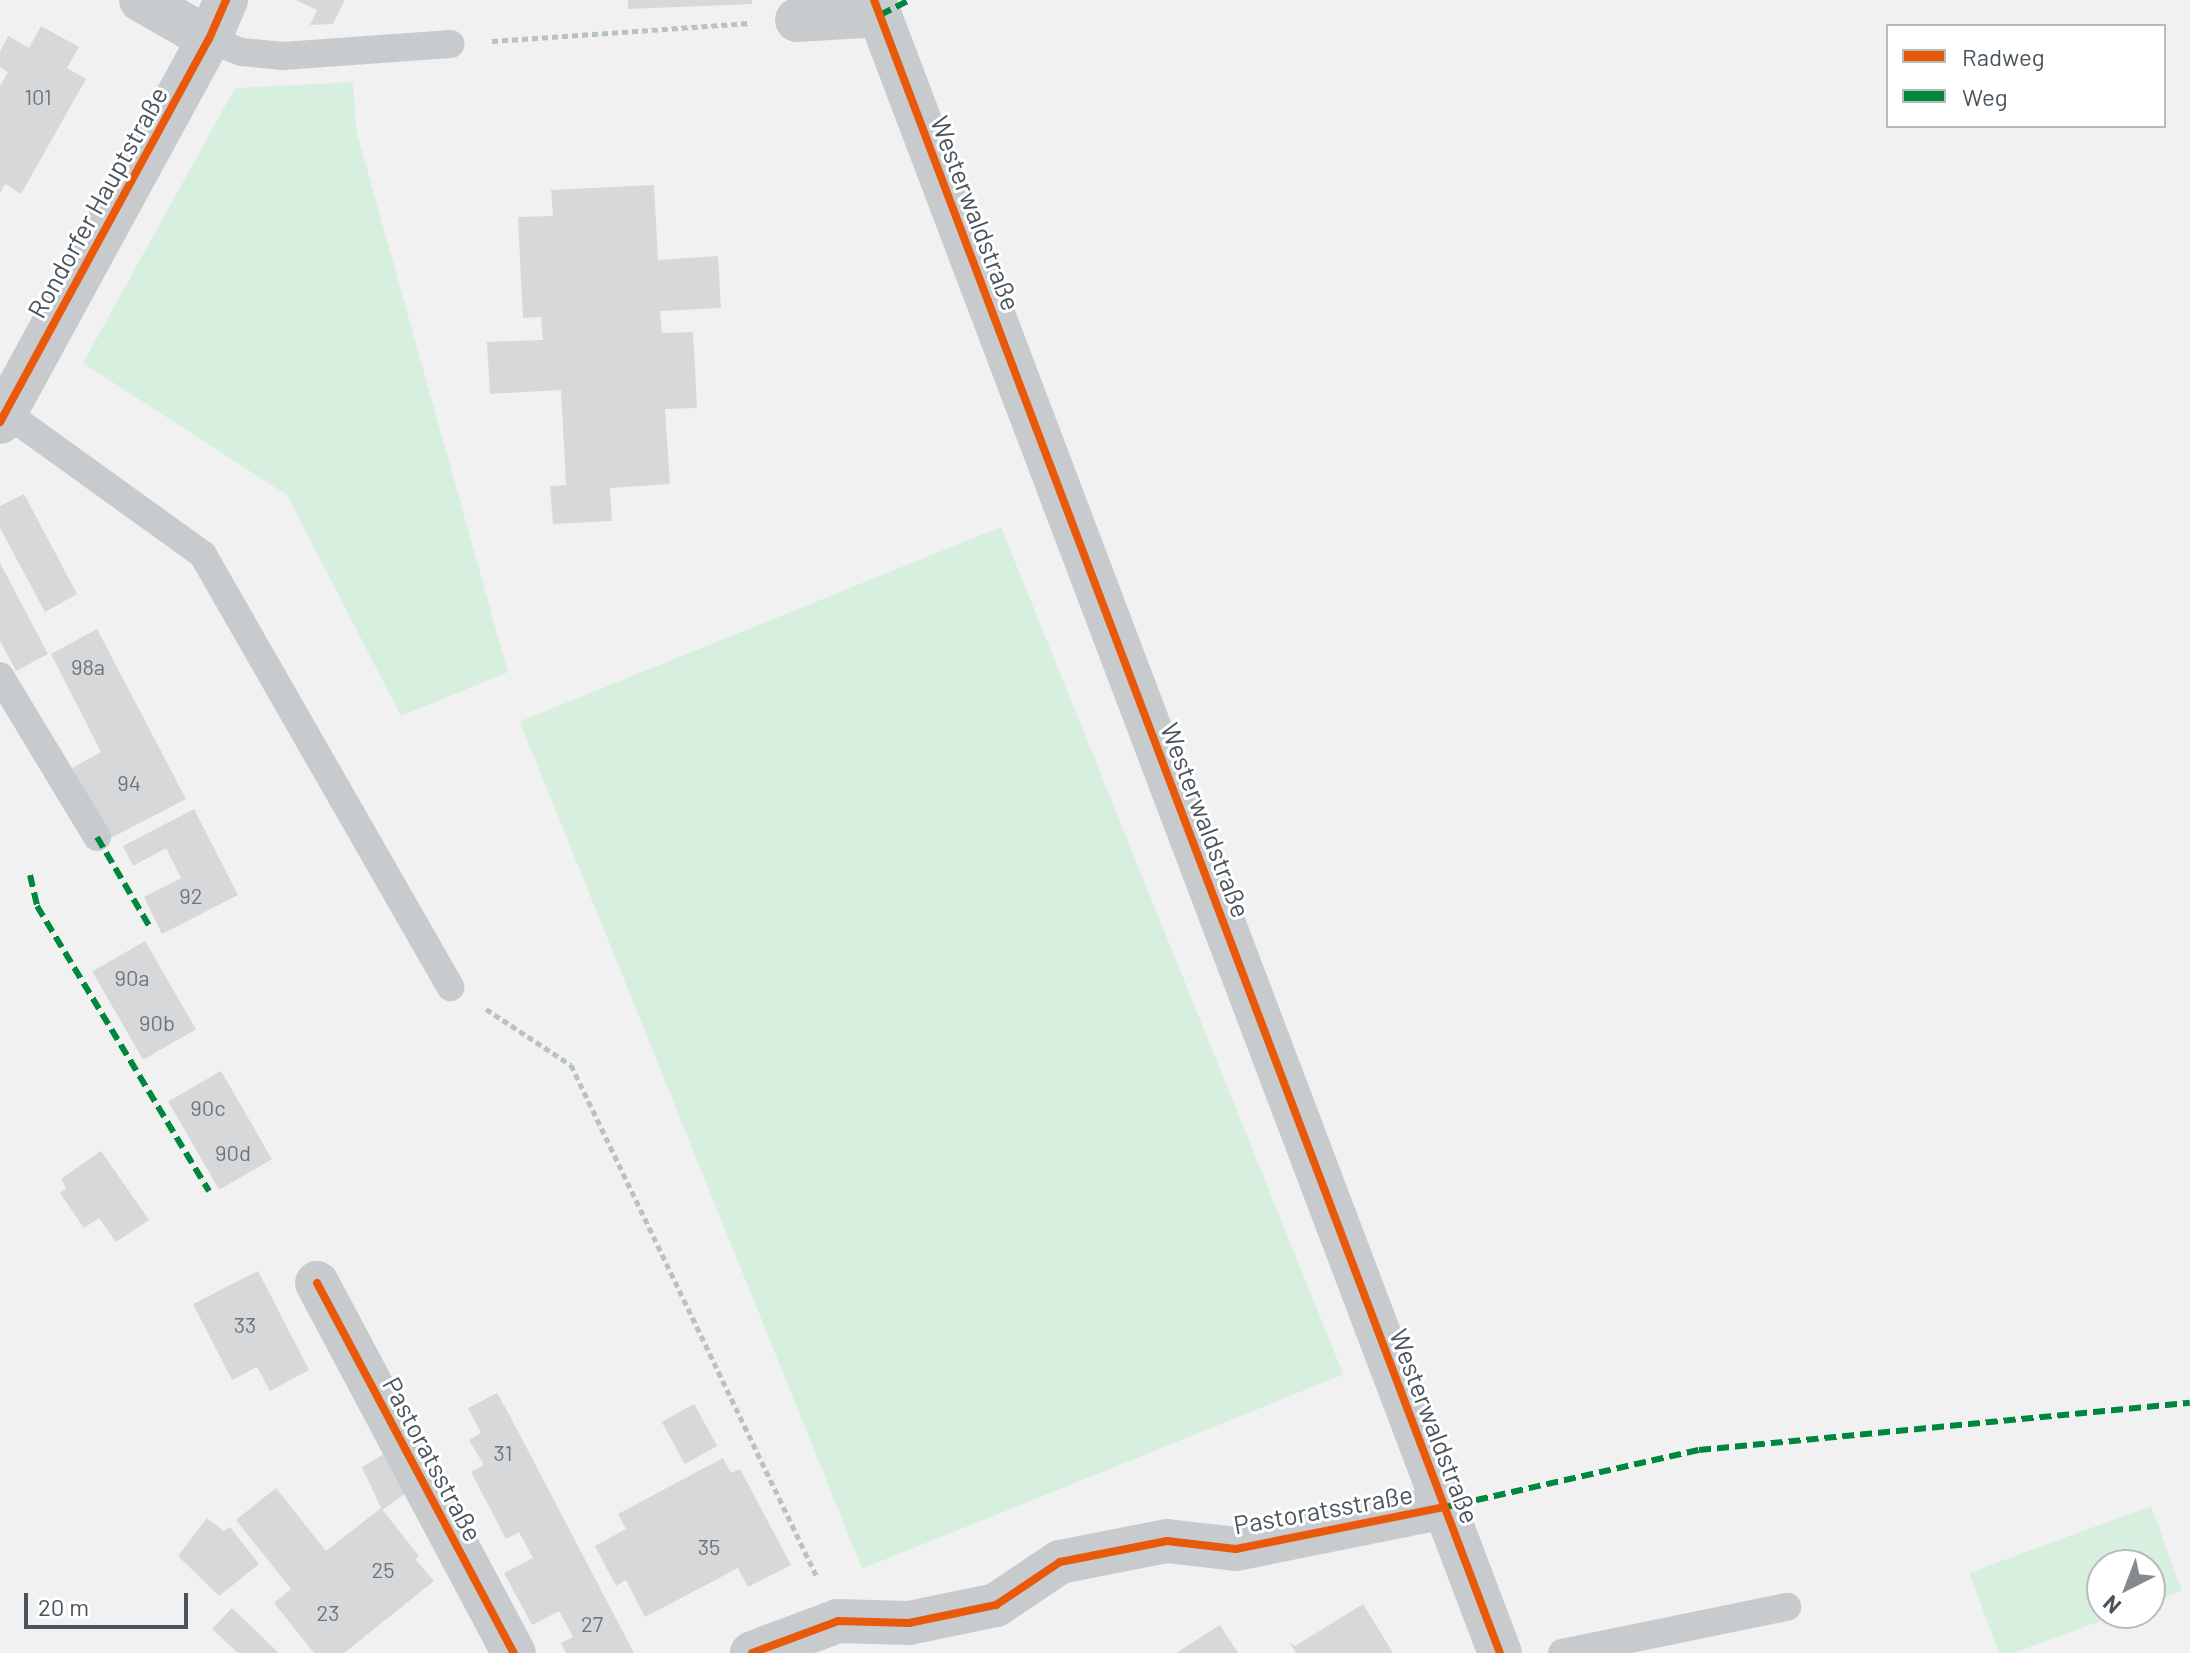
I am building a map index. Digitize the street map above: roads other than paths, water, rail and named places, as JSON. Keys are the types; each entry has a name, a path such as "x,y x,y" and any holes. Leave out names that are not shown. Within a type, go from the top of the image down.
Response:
{"street":[{"path":"141,0 218,19"},
{"path":"797,20 877,7"},
{"name":"Westerwaldstraße","path":"877,7 1500,1653"},
{"name":"Rondorfer Hauptstraße","path":"3,417 218,19"},
{"name":"Pastoratsstraße","path":"317,1283 514,1653"},
{"name":"Pastoratsstraße","path":"752,1653 838,1621 909,1623 996,1605 1060,1562 1167,1541 1236,1549 1444,1507"}],"lane":[{"path":"218,19 242,52 283,56 451,44"},
{"path":"3,417 203,555 450,987"},
{"path":"0,676 97,837"},
{"path":"1562,1653 1787,1607"}]}
